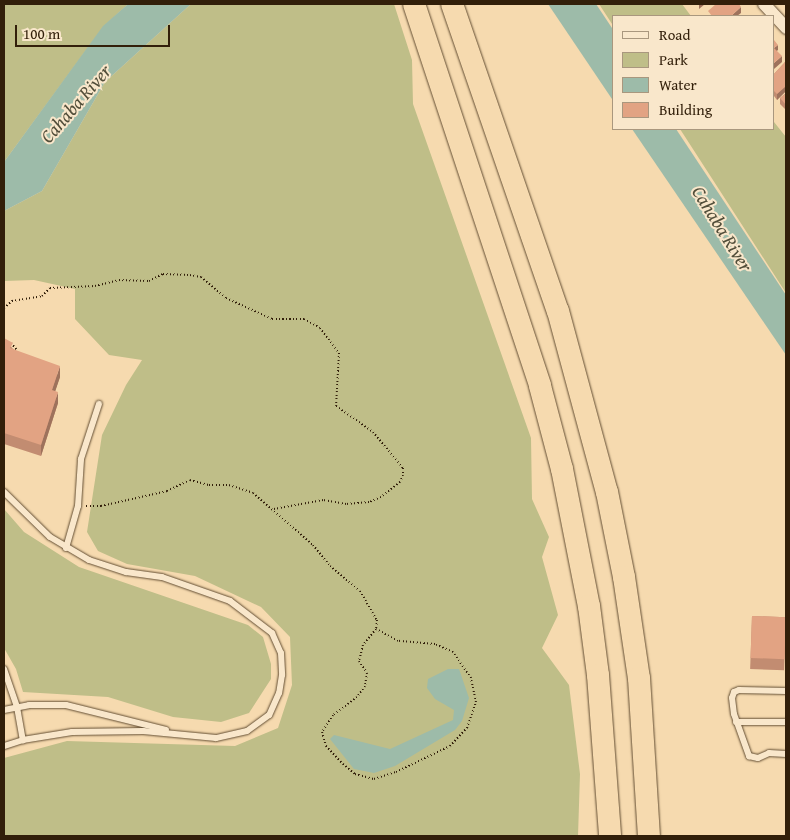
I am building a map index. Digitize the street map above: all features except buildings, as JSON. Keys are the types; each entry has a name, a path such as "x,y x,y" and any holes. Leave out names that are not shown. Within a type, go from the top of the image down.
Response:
{"highway":[{"path":"414,4 540,386 562,469 587,596 598,676 610,836"},
{"path":"452,4 558,311 607,492 624,577 639,678 649,836"}],"street":[{"path":"764,4 774,15"},
{"path":"775,16 786,28"}],"lane":[{"path":"66,548 78,506 81,459 99,404"},
{"path":"4,492 36,526 66,548 107,567 162,577 230,601 272,633 281,653 282,676 279,693 269,715 247,731 216,738 184,735 72,732 23,740 4,746"},
{"path":"4,669 17,707 23,740"},
{"path":"786,691 734,692 736,722 749,756 758,758 769,753 786,754"},
{"path":"4,710 40,704 85,709 184,735"},
{"path":"736,722 786,722"}],"path":[{"path":"4,308 12,301 42,296 50,288 95,286 119,280 149,280 163,274 174,274 201,278 226,298 272,319 304,319 320,328 339,353 336,406 374,432 403,468 403,475 400,482 381,497 369,502 346,504 323,500 274,509"},
{"path":"4,341 15,345 14,354"},
{"path":"78,506 101,506 167,490 190,480 209,485 230,485 253,493 274,509 360,592 377,620 376,629 363,645 359,661 367,673 365,686 357,697 333,715 322,732 326,746 342,764 356,774 374,779 450,746 467,728 476,702 471,678 453,652 435,644 398,641 376,629"}],"green space":[{"path":"4,4 128,4 103,27 4,162"},
{"path":"191,4 394,4 412,60 413,104 531,438 532,499 549,537 542,557 558,615 542,648 569,685 580,774 578,836 4,836 4,758 67,741 235,746 278,728 292,685 290,637 261,607 195,576 127,564 98,551 87,532 102,435 126,385 142,360 109,355 75,319 75,289 34,280 4,281 4,211 42,191 105,82"},
{"path":"599,4 682,4 690,15 612,15 612,24"},
{"path":"775,123 786,137 786,293 681,130 775,130"},
{"path":"4,509 24,532 79,567 248,625 263,637 271,664 271,679 249,713 221,722 173,717 108,697 23,692 16,669 4,648"}],"water":[{"name":"Cahaba River","path":"128,4 191,4 105,82 42,191 4,211 4,162 103,26"},
{"path":"548,4 596,4 612,28 612,99"},
{"name":"Cahaba River","path":"633,130 677,130 786,295 786,355"},
{"path":"448,669 459,669 469,698 462,721 455,730 395,766 374,773 354,769 330,739 334,735 390,749 453,720 454,710 435,699 427,688 428,679"}]}
